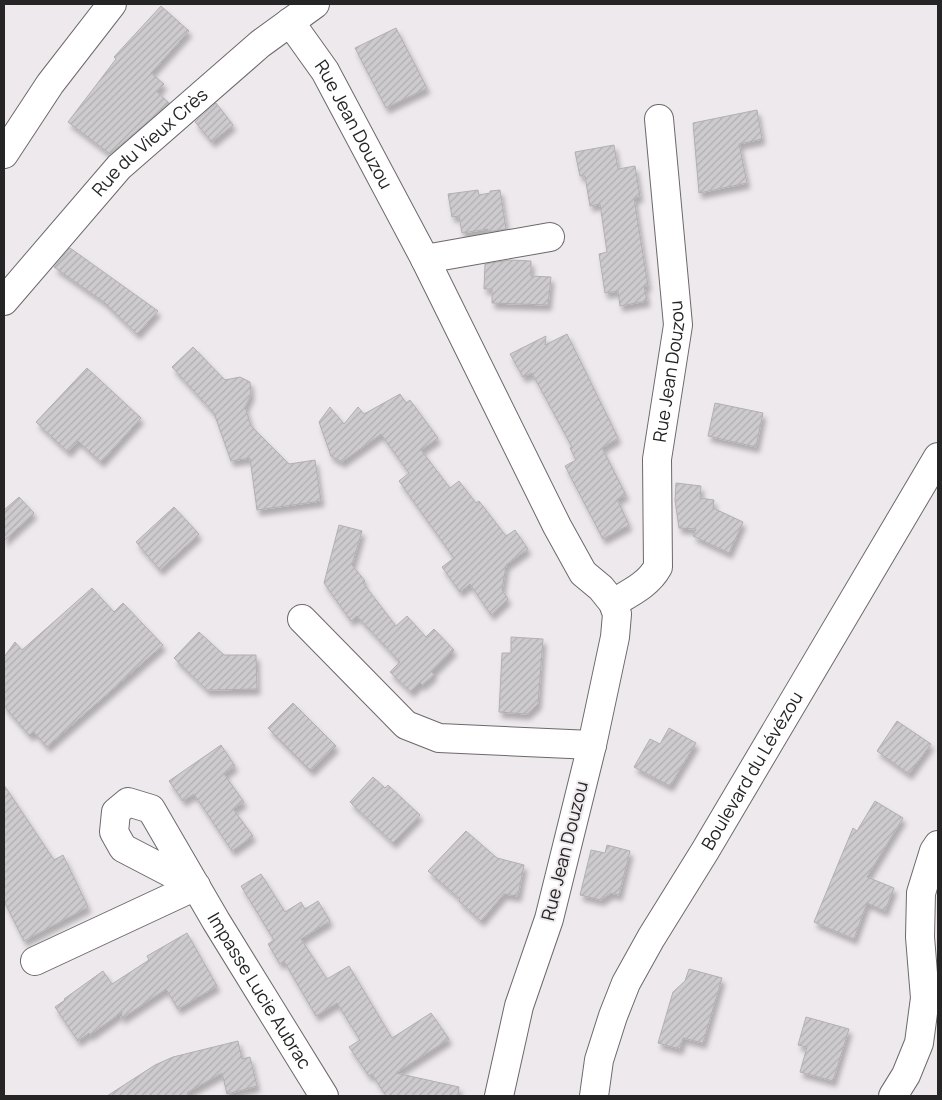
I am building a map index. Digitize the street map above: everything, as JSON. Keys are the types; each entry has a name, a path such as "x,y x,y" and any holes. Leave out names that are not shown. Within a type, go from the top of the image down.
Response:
{"street":[{"path":"4,154 50,84 112,4"},
{"name":"Rue du Vieux Crès","path":"4,300 119,167 260,44 315,4"},
{"name":"Rue Jean Douzou","path":"290,22 325,71 425,259 557,526 583,573 601,588 613,603 617,614 615,637 592,745 549,920 519,1006 499,1096"},
{"name":"Rue Jean Douzou","path":"613,603 653,577 658,567 657,459 678,325 659,118"},
{"path":"425,259 550,236"},
{"name":"Boulevard du Lévézou","path":"594,1096 600,1060 613,1016 630,975 938,458"},
{"path":"302,619 406,725 440,738 592,745"},
{"path":"894,1096 906,1075 919,1043 925,998 920,937 921,893 934,851 938,845"},
{"name":"Impasse Lucie Aubrac","path":"35,961 196,886 324,1096"},
{"path":"484,1096 519,1006"}],"building":[{"path":"161,6 189,31 151,73 164,84 157,92 169,103 110,154 68,122 116,59 114,57"},
{"path":"396,28 427,88 386,108 355,48"},
{"path":"216,103 233,125 212,142 195,122"},
{"path":"757,110 762,139 739,144 747,183 699,193 693,123"},
{"path":"614,145 618,169 635,166 640,197 634,198 648,286 644,286 647,301 620,306 618,291 605,293 599,254 607,252 600,204 590,206 585,176 580,176 575,152"},
{"path":"478,190 479,195 500,190 506,229 487,232 488,229 462,233 459,216 452,217 448,194"},
{"path":"70,248 158,311 137,334 104,302 54,267"},
{"path":"510,260 531,261 531,276 551,277 548,305 492,303 492,289 484,289 485,264"},
{"path":"567,334 618,438 602,448 626,495 617,499 629,525 603,539 565,466 576,460 570,448 572,447 532,373 523,377 510,354 546,336 545,345"},
{"path":"193,347 225,380 240,377 250,382 251,395 245,407 251,426 289,464 315,460 321,501 257,510 250,458 231,461 214,413 172,367"},
{"path":"87,368 141,418 101,462 78,441 68,452 36,422"},
{"path":"400,394 406,403 410,400 438,438 421,450 450,488 459,481 476,503 479,501 506,536 515,530 528,549 506,565 502,590 508,599 491,615 470,584 460,592 442,567 454,558 399,481 409,473 381,434 342,462 331,456 319,422 330,407 344,424 358,407 364,414"},
{"path":"715,403 763,413 756,447 708,436"},
{"path":"676,483 701,486 700,498 714,500 713,508 743,522 729,553 693,536 696,529 679,528 675,500"},
{"path":"19,497 34,513 4,541 4,510"},
{"path":"174,507 199,534 160,570 136,542"},
{"path":"339,525 362,531 352,565 365,581 363,583 396,626 407,616 426,637 434,629 454,650 432,672 434,675 422,685 420,683 411,692 390,672 400,662 357,616 351,621 324,583"},
{"path":"92,588 114,612 123,603 163,645 47,747 34,732 30,736 4,706 4,657 15,642 22,650"},
{"path":"199,632 224,655 256,655 257,689 207,690 174,658"},
{"path":"511,637 543,639 538,704 527,714 499,712 502,653 511,653"},
{"path":"293,703 336,746 311,771 268,728"},
{"path":"897,721 931,744 909,774 877,751"},
{"path":"669,728 696,743 670,786 634,767 650,739 660,744"},
{"path":"221,745 235,766 224,774 244,802 233,809 253,836 232,851 194,794 183,801 169,781"},
{"path":"373,777 385,788 388,785 420,815 393,843 350,802"},
{"path":"4,785 54,860 63,855 88,907 24,941 4,901"},
{"path":"875,801 903,818 867,877 894,888 885,911 867,903 854,939 814,922 853,828 857,831"},
{"path":"466,831 497,858 524,865 518,896 504,894 481,921 459,901 460,899 428,871"},
{"path":"607,845 630,851 619,895 611,893 601,900 580,895 591,850 605,853"},
{"path":"261,874 285,912 301,902 305,909 318,901 330,921 301,939 327,979 349,966 392,1038 431,1013 449,1039 396,1073 459,1087 458,1096 386,1096 372,1074 369,1076 349,1047 360,1040 337,1003 316,1016 284,961 280,964 268,944 274,940 241,886"},
{"path":"187,933 217,986 178,1009 166,989 121,1019 122,1012 90,1035 89,1033 78,1041 55,1007 103,971 112,984 149,960 147,956"},
{"path":"689,969 722,978 703,1043 683,1038 680,1049 658,1043 673,992 685,981"},
{"path":"806,1017 849,1029 833,1081 800,1072 807,1047 798,1045"},
{"path":"238,1041 242,1059 250,1057 257,1086 227,1094 222,1073 188,1092 187,1096 107,1096 155,1065 173,1057"}]}
